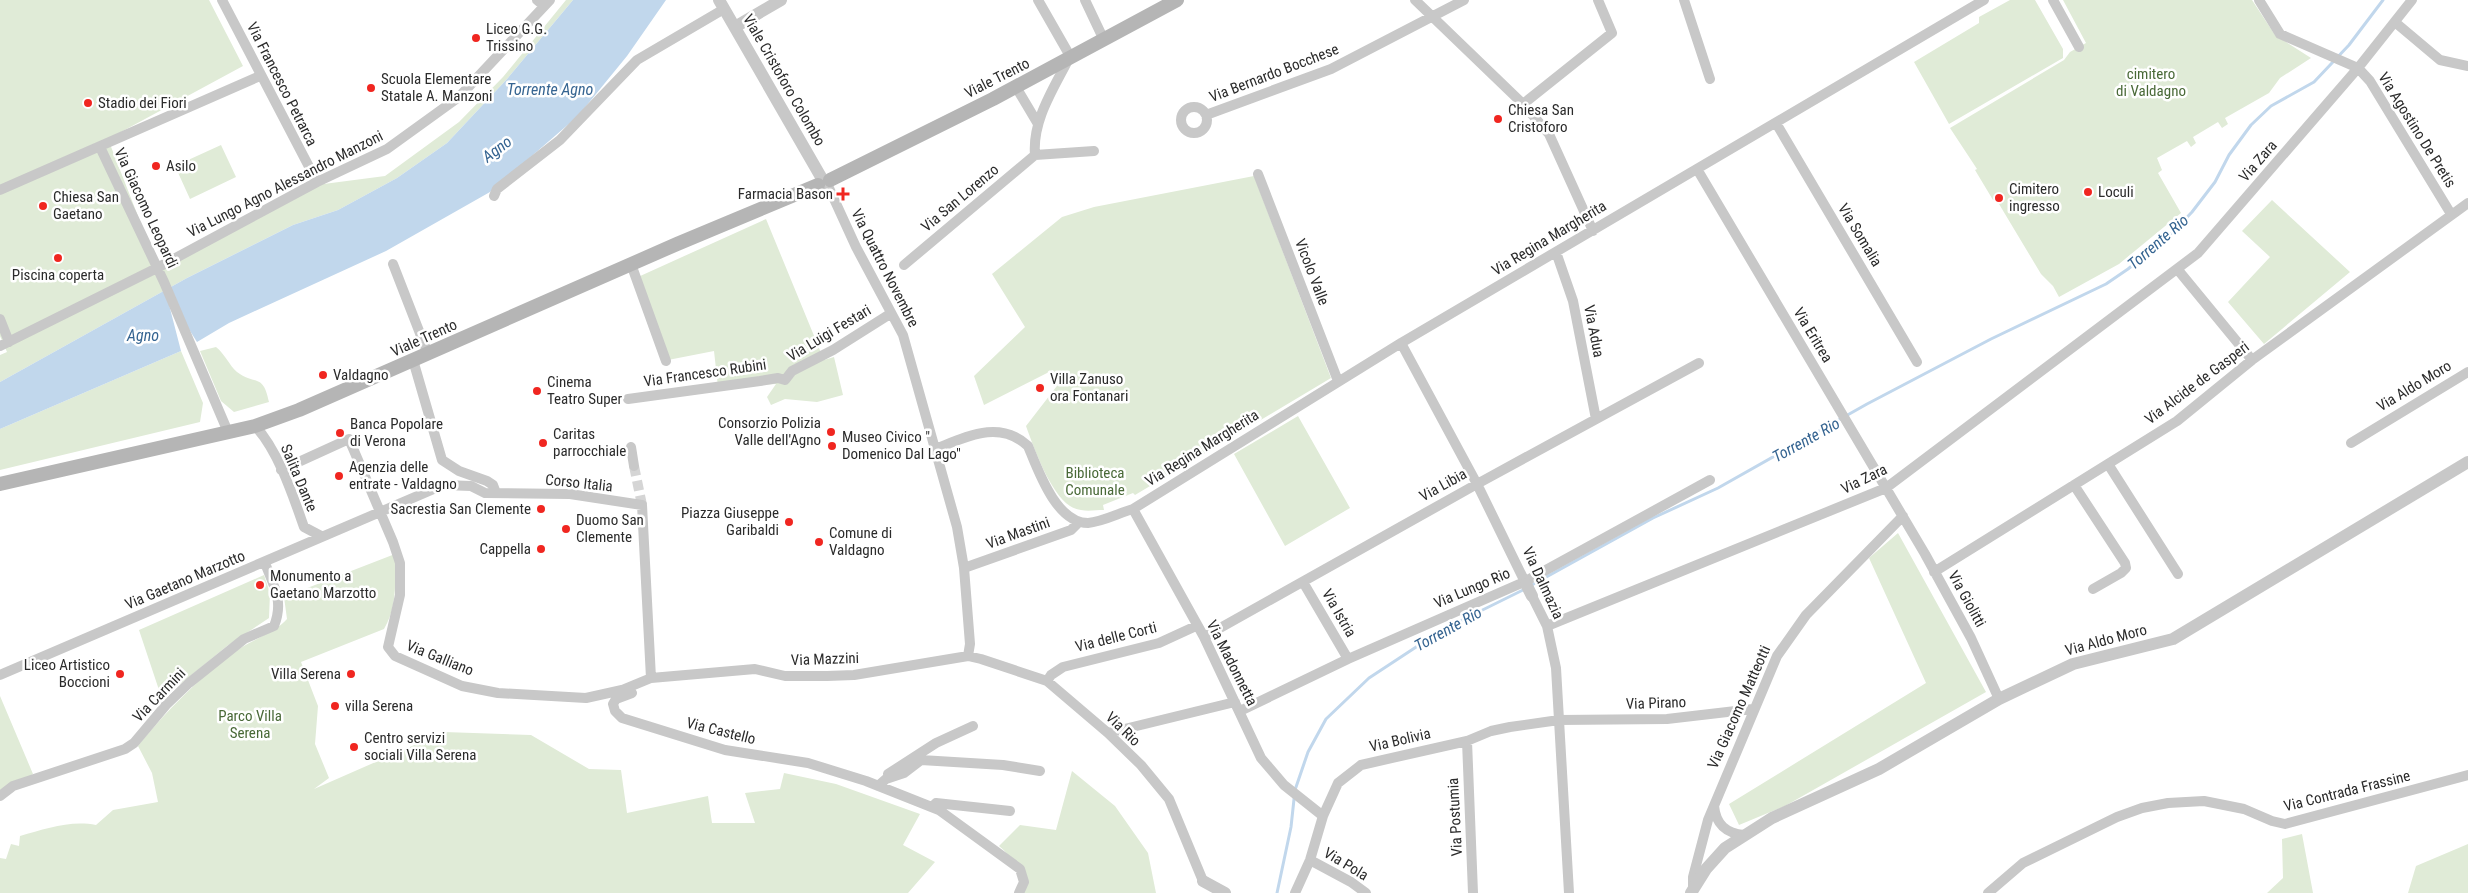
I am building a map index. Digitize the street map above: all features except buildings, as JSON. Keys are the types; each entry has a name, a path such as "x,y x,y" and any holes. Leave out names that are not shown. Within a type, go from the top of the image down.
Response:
{"main road":[{"name":"Viale Trento","path":"0,484 255,426 299,410 631,264 824,182 1016,87 1103,38 1177,0"}],"street":[{"name":"Via Francesco Petrarca","path":"222,0 317,182"},
{"path":"735,27 782,0"},
{"path":"1038,0 1070,56 1038,124 1035,138 1036,155 1094,151"},
{"path":"1085,0 1103,38"},
{"path":"1415,0 1523,104 1549,134 1593,231"},
{"name":"Via Bernardo Bocchese","path":"1206,115 1331,69 1464,0"},
{"path":"1523,104 1612,33 1598,0"},
{"path":"1684,0 1710,79"},
{"name":"Via Regina Margherita","path":"1132,508 1401,343 1984,0"},
{"path":"2053,0 2079,47"},
{"name":"Via Agostino De Pretis","path":"2259,0 2280,34 2358,68 2370,81 2451,214"},
{"name":"Via Zara","path":"1546,626 1886,488 2178,270 2198,253 2358,68 2396,23 2412,0"},
{"name":"Via Lungo Agno Alessandro Manzoni","path":"5,344 157,268 317,182 387,149 458,97 544,2"},
{"path":"494,196 497,189 560,140 637,60 722,4"},
{"name":"Viale Cristoforo Colombo","path":"722,4 824,182"},
{"path":"2396,23 2440,60 2468,66"},
{"path":"0,190 260,76"},
{"path":"1016,87 1038,124"},
{"name":"Via Somalia","path":"1776,123 1917,362"},
{"name":"Via Giacomo Leopardi","path":"100,147 164,282 228,432"},
{"name":"Via San Lorenzo","path":"904,264 1036,155"},
{"name":"Via Eritrea","path":"1697,169 1903,516"},
{"name":"Vicolo Valle","path":"1258,174 1338,381"},
{"name":"Via Quattro Novembre","path":"824,182 890,314 903,335 957,527 964,568 970,644 968,656"},
{"name":"Via Alcide de Gasperi","path":"1934,572 2177,421 2252,360 2451,214 2468,204"},
{"name":"Via Adua","path":"1556,252 1573,301 1596,419"},
{"path":"394,264 428,354"},
{"path":"631,264 666,361"},
{"path":"2178,270 2252,360"},
{"name":"Via Luigi Festari","path":"785,380 792,371 833,350 890,314"},
{"path":"0,320 5,344"},
{"name":"Via Dalmazia","path":"1401,343 1477,484 1546,626 1556,668 1569,893"},
{"path":"413,360 442,460 459,471 487,481 493,485 496,492"},
{"name":"Via Libia","path":"1204,637 1477,484 1699,364"},
{"name":"Via Aldo Moro","path":"2351,443 2468,372"},
{"name":"Via Francesco Rubini","path":"628,399 760,380 785,380"},
{"name":"Salita Dante","path":"255,426 264,436 281,470 304,527 321,536"},
{"path":"934,450 977,433 992,431 1007,433 1028,446 1050,494 1065,515 1079,522 1095,522 1132,508"},
{"path":"281,470 349,439 380,512"},
{"path":"631,447 634,466"},
{"name":"Via Aldo Moro","path":"1744,835 1772,818 1879,768 1999,699 2073,664 2173,639 2468,462"},
{"path":"2108,464 2178,574"},
{"name":"Via Lungo Rio","path":"1108,733 1238,706 1525,583 1710,480"},
{"path":"2074,485 2126,568 2121,573 2093,589"},
{"name":"Via Gaetano Marzotto","path":"0,675 161,605 311,544 321,536 443,486 471,486 485,493 496,492"},
{"name":"Corso Italia","path":"496,492 512,494 570,494 642,505 651,678"},
{"name":"Via Madonnetta","path":"1132,508 1196,626 1204,637 1261,758 1284,785 1323,816"},
{"name":"Via Galliano","path":"380,512 400,563 400,595 388,647 395,656 462,686 498,693 586,698 622,690 651,678"},
{"name":"Via Giolitti","path":"1903,516 1971,638 1999,699"},
{"name":"Via Giacomo Matteotti","path":"1692,891 1692,877 1714,805 1777,656 1806,615 1903,516"},
{"name":"Via Mastini","path":"964,568 1071,530 1079,522"},
{"name":"Via Carmini","path":"0,796 13,786 125,749 134,743 166,705 189,683 244,639 274,626 279,613 279,599 265,563"},
{"name":"Via Istria","path":"1303,582 1348,659"},
{"name":"Via delle Corti","path":"1047,681 1051,675 1063,667 1159,643 1196,626"},
{"name":"Via Mazzini","path":"651,678 755,669 795,677 854,675 968,656"},
{"name":"Via Rio","path":"968,656 1047,681 1108,733 1141,766 1169,799 1204,887"},
{"name":"Via Castello","path":"638,684 636,691 616,699 613,704 615,711 622,718 725,750 808,764 866,781 932,807 978,837 1020,869 1024,882 1018,893"},
{"name":"Via Pirano","path":"1559,720 1667,719 1753,709"},
{"name":"Via Bolivia","path":"1295,893 1310,860 1323,816 1338,783 1361,765 1467,741 1491,730 1559,720"},
{"path":"866,781 890,774 936,743 973,726"},
{"name":"Via Postumia","path":"1467,741 1473,893"},
{"path":"878,786 886,779 904,773 921,760 1003,765 1040,771"},
{"name":"Via Contrada Frassine","path":"1988,893 2023,863 2117,817 2142,808 2168,802 2204,801 2244,809 2272,821 2285,824 2468,775"},
{"name":"Via Castello","path":"932,807 936,804 1010,810"},
{"path":"1714,805 1720,825 1734,834 1744,835"},
{"name":"Via Giacomo Matteotti","path":"1692,891 1715,858 1744,835"},
{"name":"Via Pola","path":"1310,860 1351,882 1366,893"},
{"path":"1204,887 1225,893"}],"green space":[{"path":"0,0 209,0 243,66 108,139 157,265 316,185 385,176 459,122 503,77 566,0 573,0 507,79 447,143 397,178 338,210 293,225 187,278 0,382 0,355 7,352 0,336"},
{"path":"2010,0 2035,0 2063,49 2063,58 1949,124 1914,62 1979,23 1979,17"},
{"name":"cimitero di Valdagno","path":"2063,0 2252,0 2275,35 2311,58 2280,78 2269,93 2225,118 2228,124 2222,128 2218,122 2193,137 2196,143 2191,147 2187,141 2157,158 2162,170 2158,173 2181,213 2119,264 2059,297 2053,286 2041,274 1996,199 1993,200 1975,170 1977,169 1950,128 2064,60 2070,52 2086,43"},
{"path":"221,145 236,177 190,199 175,166"},
{"name":"Biblioteca Comunale","path":"1254,176 1331,378 1135,495 1133,493 1103,505 1104,510 1091,511 1070,506 1063,500 1049,481 1026,426 1060,382 1053,370 984,405 974,376 1025,327 992,274 1062,217 1094,207"},
{"path":"2272,200 2350,272 2264,344 2228,302 2270,257 2242,231"},
{"path":"766,219 824,360 834,357 843,395 817,402 785,399 771,405 767,397 776,384 718,387 714,351 668,360 638,277"},
{"path":"216,347 237,372 261,383 267,393 269,402 234,412 221,401 200,351"},
{"path":"181,351 203,403 200,422 0,470 0,429"},
{"path":"1298,416 1350,508 1285,546 1234,454"},
{"path":"1898,533 1986,692 1785,806 1739,825 1729,804 1926,683 1869,558"},
{"name":"Parco Villa Serena","path":"395,554 394,602 384,629 301,662 318,706 315,744 329,778 314,789 444,732 531,735 589,769 621,770 627,813 708,796 712,823 755,823 745,793 780,789 784,773 836,784 920,814 903,845 935,862 908,893 0,893 0,858 6,859 11,844 19,846 20,836 67,824 96,825 113,810 158,802 152,773 138,746 172,707 205,675 236,651 275,629 287,619 284,597"},
{"path":"264,575 270,593 269,618 227,646 162,699 139,630"},
{"path":"0,696 33,774 0,794"},
{"path":"1072,771 1115,806 1148,853 1156,893 1021,893 1021,879 1016,866 999,846 1020,825 1056,830"},
{"path":"2302,834 2313,893 2267,893 2283,878 2282,839"},
{"path":"2468,844 2468,893 2408,893 2416,866"}],"water":[{"name":"Torrente Agno","path":"573,0 666,0 627,56 578,116 490,192 386,251 229,323 197,342 166,293 181,351 0,429 0,382 187,278 293,225 338,210 397,178 447,143 507,79"}],"waterway":[{"name":"Torrente Rio","path":"1530,586 1653,518 1718,488 1867,404 1991,339 2106,284 2128,269 2172,233 2192,212 2215,182 2229,155 2251,125 2271,106 2314,82 2349,45 2383,0"},
{"name":"Torrente Rio","path":"1277,893 1291,827 1295,790 1308,752 1326,719 1369,678 1442,630 1525,589"}],"tunnel":[{"path":"634,466 642,505"}],"place":[{"name":"Liceo G.G. Trissino","path":"476,38"},
{"name":"Scuola Elementare Statale A. Manzoni","path":"371,88"},
{"name":"Stadio dei Fiori","path":"88,103"},
{"name":"Chiesa San Cristoforo","path":"1498,119"},
{"name":"Asilo","path":"156,166"},
{"name":"Loculi","path":"2088,192"},
{"name":"Farmacia Bason","path":"843,194"},
{"name":"Cimitero ingresso","path":"1999,198"},
{"name":"Chiesa San Gaetano","path":"43,206"},
{"name":"Piscina coperta","path":"58,258"},
{"name":"Valdagno","path":"323,375"},
{"name":"Villa Zanuso ora Fontanari","path":"1040,388"},
{"name":"Cinema Teatro Super","path":"537,391"},
{"name":"Consorzio Polizia Valle dell'Agno","path":"831,432"},
{"name":"Banca Popolare di Verona","path":"340,433"},
{"name":"Caritas parrocchiale","path":"543,443"},
{"name":"Museo Civico \" Domenico Dal Lago\"","path":"832,446"},
{"name":"Agenzia delle entrate - Valdagno","path":"339,476"},
{"name":"Sacrestia San Clemente","path":"541,509"},
{"name":"Piazza Giuseppe Garibaldi","path":"789,522"},
{"name":"Duomo San Clemente","path":"566,529"},
{"name":"Comune di Valdagno","path":"819,542"},
{"name":"Cappella","path":"541,549"},
{"name":"Monumento a Gaetano Marzotto","path":"260,585"},
{"name":"Liceo Artistico Boccioni","path":"120,674"},
{"name":"Villa Serena","path":"351,674"},
{"name":"villa Serena","path":"335,706"},
{"name":"Centro servizi sociali Villa Serena","path":"354,747"}],"water label":[{"name":"Agno","path":"497,149"},
{"name":"Agno","path":"143,335"}]}
